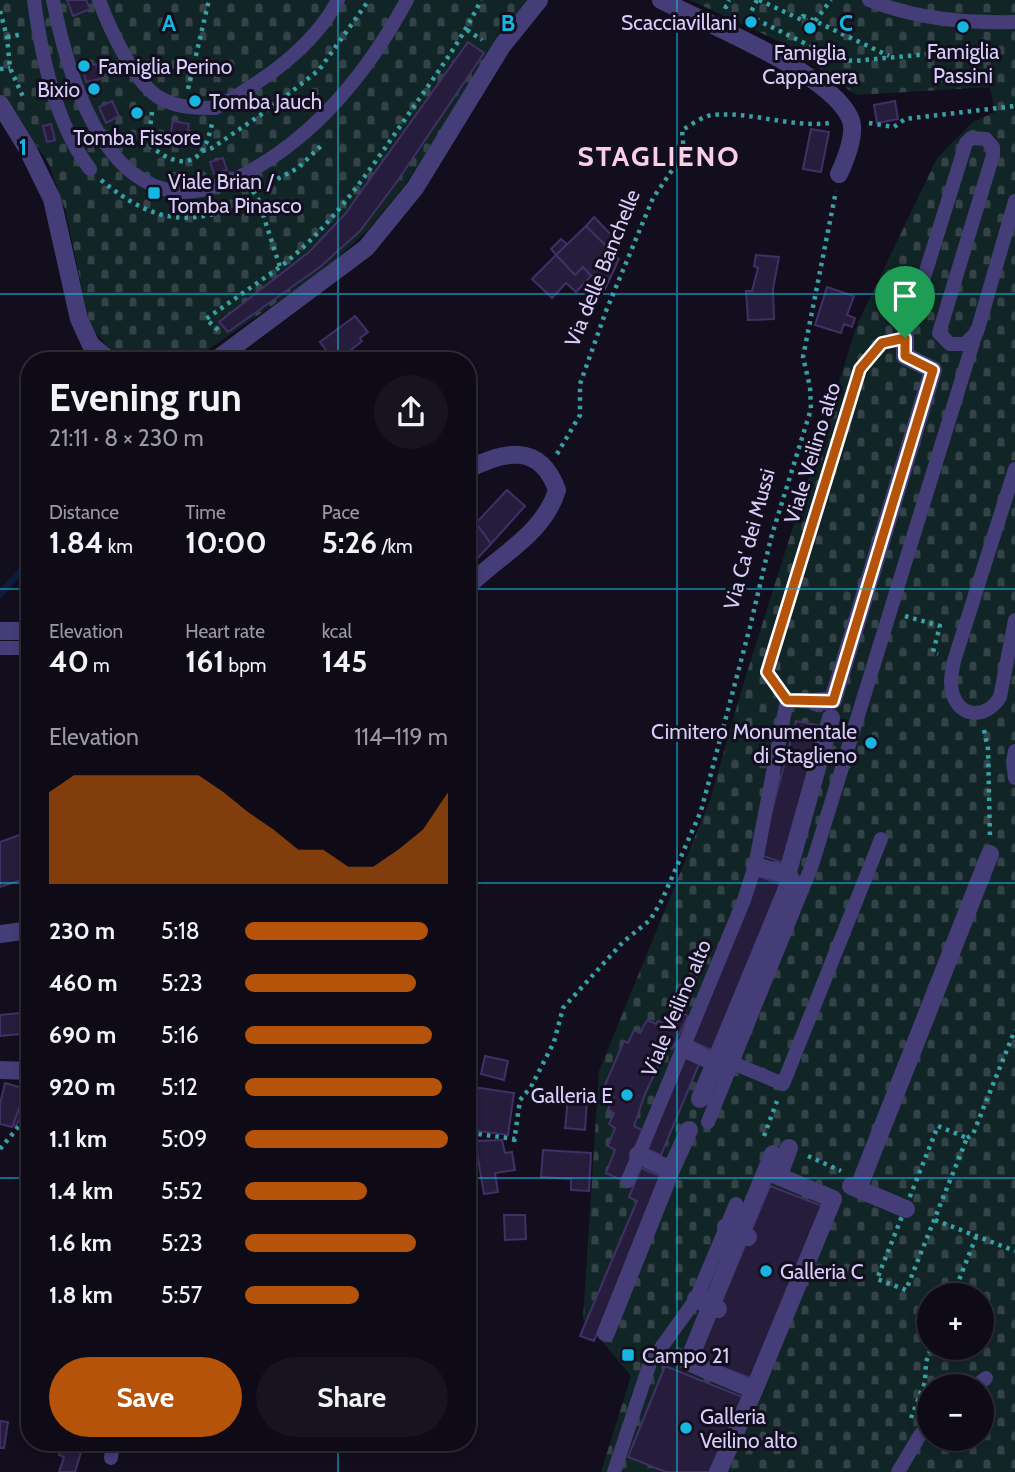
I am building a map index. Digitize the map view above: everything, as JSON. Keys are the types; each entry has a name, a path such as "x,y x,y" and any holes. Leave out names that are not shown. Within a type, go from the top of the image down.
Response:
{"street":[{"path":"227,352 366,248 415,188 502,46 539,0"},
{"path":"661,0 785,60 840,103 852,120 849,152 839,174"},
{"path":"0,104 27,148 52,199 79,319 91,345 99,352"},
{"path":"815,702 833,701 933,370 905,356 905,338"},
{"path":"476,466 511,453 525,456 537,461 548,471 557,489 546,514 531,532 476,579"},
{"path":"0,631 21,631"},
{"path":"787,875 831,718"},
{"path":"906,1209 853,1186 990,854"},
{"path":"700,1099 724,1063 791,879 787,875 755,866"},
{"path":"0,934 21,931"},
{"path":"683,1047 724,1063"},
{"path":"0,1070 21,1071"},
{"path":"606,1333 689,1130"},
{"path":"638,1155 671,1170"},
{"path":"718,1472 754,1391 833,1199 776,1158 688,1362 754,1391"},
{"path":"726,1227 748,1237"},
{"path":"696,1299 719,1309"}],"lane":[{"path":"34,0 57,103 78,153 90,169"},
{"path":"53,0 61,38 85,108 99,137 135,174 162,189 180,192 211,188 231,181 288,148 322,117 356,78 387,36 407,0"},
{"path":"99,0 111,33 140,79 159,98 183,107 215,108 290,60 332,12 338,0"},
{"path":"869,0 943,20 1015,22"},
{"path":"905,338 966,144 971,138 978,137 986,139 993,147 993,155 939,333 950,344 965,344 977,332"},
{"path":"708,1122 724,1063 812,865 1015,201"},
{"name":"Viale Veilino alto","path":"628,1181 744,900 755,866 787,700 767,672 860,369 882,343 905,338"},
{"path":"1015,469 956,655 951,685 953,695 958,704 974,714 991,708 1000,696 1015,620"},
{"path":"0,648 21,648"},
{"path":"787,700 815,702"},
{"path":"1015,751 1015,778"},
{"path":"724,1063 783,1084 881,839"},
{"path":"614,1472 650,1363 696,1299 736,1204"},
{"path":"898,1472 917,1440"},
{"path":"111,1458 112,1451"}],"path":[{"path":"191,77 209,0"},
{"path":"159,98 151,114 148,142 157,153 172,160 194,158 272,107 319,70 369,0"},
{"path":"218,330 206,319 304,248 356,189 467,30 481,0"},
{"path":"726,7 729,0"},
{"path":"890,57 816,21 803,16 802,20 758,0 749,16 837,59 854,61 929,54 929,47 982,48"},
{"path":"816,21 831,0"},
{"path":"0,11 7,37 10,68 27,106"},
{"path":"467,30 482,40"},
{"path":"0,67 10,68"},
{"path":"852,120 894,127 905,119 1015,106"},
{"path":"202,151 210,132 215,108"},
{"name":"Via delle Banchelle","path":"548,471 580,415 580,384 606,311 653,198 684,153 682,130 710,115 813,125 852,120"},
{"path":"170,167 172,160"},
{"name":"Via Ca' dei Mussi","path":"476,1134 515,1140 520,1100 531,1087 554,1042 563,1008 623,942 650,920 662,900 701,811 771,538 811,409 810,387 803,357 839,174"},
{"path":"258,199 280,267"},
{"path":"891,611 940,626 933,652 956,655"},
{"path":"974,714 988,742 990,854"},
{"path":"967,1138 939,1126 877,1279 906,1290 967,1138 973,1134 1015,1030"},
{"path":"783,1084 776,1158 853,1186"},
{"path":"0,1149 21,1123"},
{"path":"935,1220 1015,1251"},
{"path":"958,1283 976,1237"},
{"path":"906,1430 925,1382 927,1360"}],"green space":[{"path":"0,0 530,0 496,45 405,185 366,232 324,270 205,352 113,352 90,326 65,209 48,162 0,93"},
{"name":"Cimitero Monumentale di Staglieno","path":"690,0 1015,0 1015,1472 601,1472 631,1376 583,1319 599,1071 710,800 743,685 857,325 937,158 973,122 995,112 990,87 856,95 787,45"}],"building":[{"path":"67,0 86,0 90,9 73,16"},
{"path":"468,42 484,53 396,183 360,231 320,267 228,332 219,322 309,252 345,214"},
{"path":"96,64 100,79 86,82 83,68"},
{"path":"112,101 119,116 106,123 99,107"},
{"path":"895,101 898,119 877,123 874,105"},
{"path":"173,121 189,124 186,139 170,136"},
{"path":"51,124 55,140 47,142 43,126"},
{"path":"811,129 829,132 821,172 803,169"},
{"path":"223,158 227,170 214,174 210,162"},
{"path":"594,217 618,242 610,250 586,226"},
{"path":"586,226 619,259 605,289 583,267 575,275 556,255"},
{"path":"561,239 567,244 556,255 551,249"},
{"path":"556,255 575,275 583,267 591,276 576,292 566,283 552,298 532,279"},
{"path":"756,255 779,257 773,289 774,319 748,320 746,291 752,291 758,268 754,266"},
{"path":"827,287 854,296 847,315 855,318 852,327 844,324 841,333 815,325"},
{"path":"355,316 368,332 349,352 327,352 320,342"},
{"path":"507,490 525,506 491,544 476,523"},
{"path":"476,523 491,544 476,560"},
{"path":"796,721 822,726 784,863 760,855"},
{"path":"19,835 21,840 21,880 0,887 0,842"},
{"path":"758,876 782,885 714,1051 691,1041"},
{"name":"Galleria E","path":"672,1008 688,1016 672,1049 667,1047 645,1094 634,1126 644,1131 621,1180 606,1173 615,1150 608,1146 615,1128 609,1124 614,1113 608,1109 614,1097 607,1094 611,1088 605,1085 624,1041 628,1043 634,1030 640,1033 647,1020 664,1024"},
{"path":"21,1013 21,1034 0,1036 0,1015"},
{"path":"485,1056 508,1061 504,1080 481,1074"},
{"path":"685,1058 699,1064 661,1155 647,1149"},
{"path":"5,1083 21,1088 21,1103 12,1127 0,1124 0,1104"},
{"path":"476,1087 514,1093 508,1135 476,1131"},
{"path":"568,1099 587,1100 585,1130 565,1128"},
{"path":"21,1103 21,1117 15,1127 13,1125"},
{"path":"502,1140 505,1153 512,1152 515,1170 495,1173 498,1192 484,1194 476,1141"},
{"path":"543,1150 591,1153 589,1191 571,1190 571,1179 541,1177"},
{"path":"641,1168 664,1178 594,1341 580,1336 637,1201 629,1197"},
{"name":"Galleria C","path":"770,1186 825,1207 753,1379 698,1358"},
{"path":"504,1215 525,1215 526,1239 505,1240"},
{"name":"Galleria Veilino alto","path":"665,1366 745,1398 715,1472 666,1472 628,1457"},
{"path":"0,1421 8,1422 4,1448 0,1448"},
{"path":"61,1451 81,1451 75,1472 59,1472 64,1457 59,1455"}],"waterway":[{"path":"0,594 21,571"}],"place":[{"name":"Scacciavillani","path":"751,22"},
{"name":"Famiglia Passini","path":"963,27"},
{"name":"Famiglia Cappanera","path":"810,28"},
{"name":"Famiglia Perino","path":"84,66"},
{"name":"Bixio","path":"94,89"},
{"name":"Tomba Jauch","path":"195,101"},
{"name":"Tomba Fissore","path":"137,113"},
{"name":"Viale Brian / Tomba Pinasco","path":"154,193"},
{"name":"Cimitero Monumentale di Staglieno","path":"871,743"},
{"name":"Galleria E","path":"627,1095"},
{"name":"Galleria C","path":"766,1271"},
{"name":"Campo 21","path":"628,1355"},
{"name":"Galleria Veilino alto","path":"686,1428"}],"district":[{"name":"STAGLIENO","path":"659,156"}],"route":[{"path":"905,338 905,356 933,370 833,701 787,700 767,672 860,369 882,343 905,338"}]}
